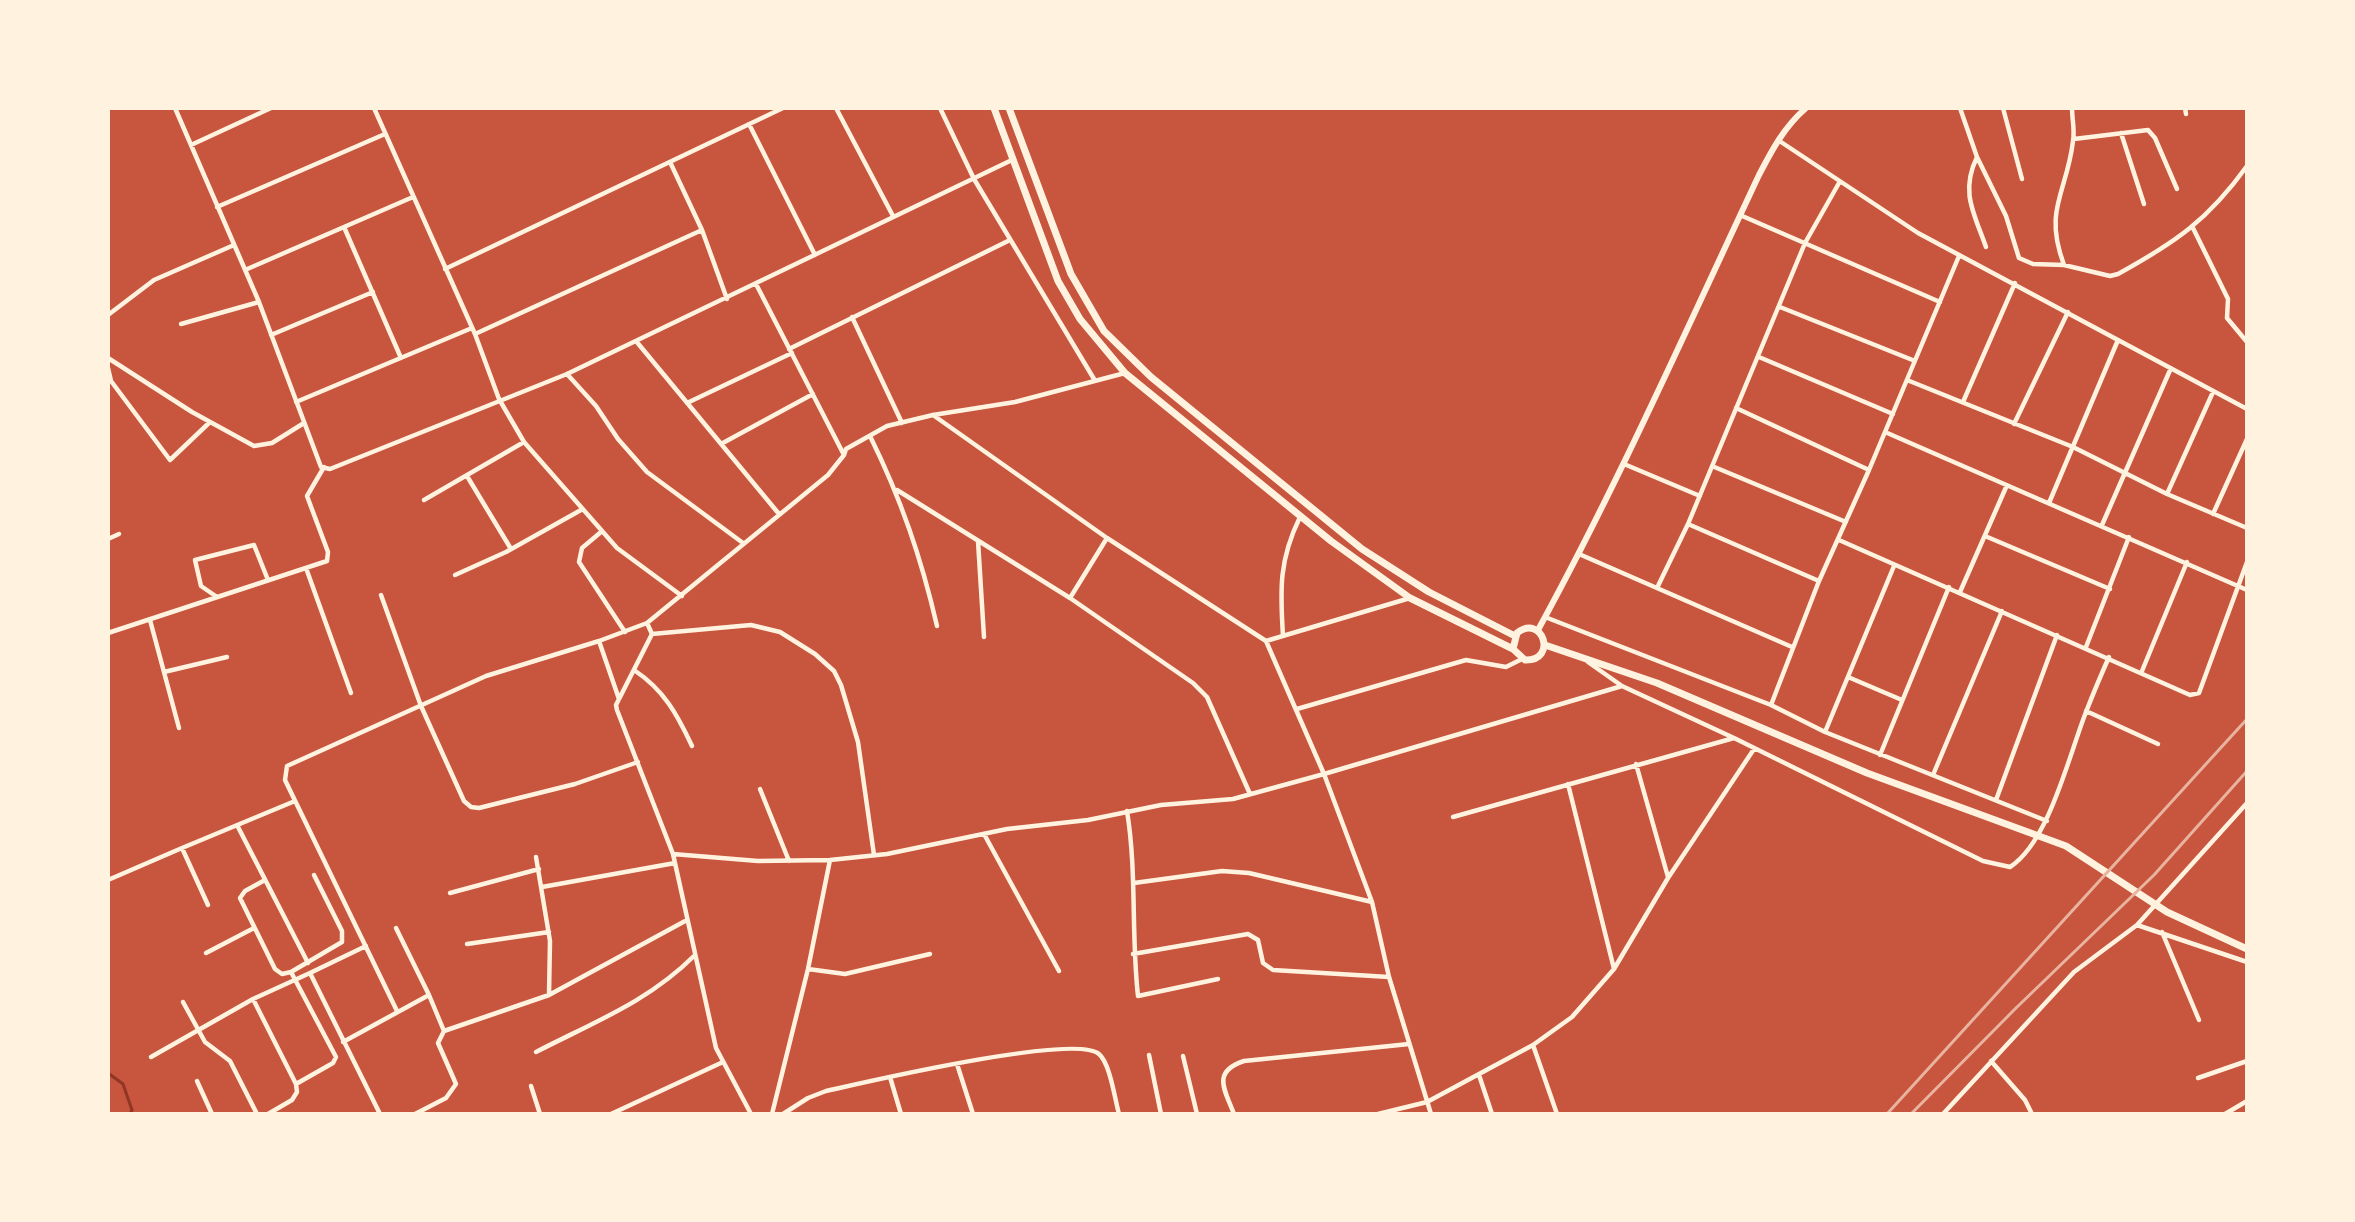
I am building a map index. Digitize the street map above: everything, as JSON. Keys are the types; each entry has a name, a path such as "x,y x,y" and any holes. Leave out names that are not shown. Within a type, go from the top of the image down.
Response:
{"main road":[{"path":"994,108 1058,281 1080,319 1125,373 1300,517 1410,598 1513,649 1522,659 1537,659 1545,645"},
{"path":"1009,108 1071,274 1104,331 1160,384 1362,549 1429,592 1515,636"},
{"path":"1513,649 1515,636 1527,628 1538,630 1545,645 1657,683 1867,773 2066,846 2167,912 2247,949"}],"street":[{"path":"175,108 259,302 321,467 330,469 499,399 567,374 1014,159"},
{"path":"253,108 256,115"},
{"path":"190,145 271,108"},
{"path":"374,108 475,334 499,399 524,442 581,510 617,548 682,596"},
{"path":"445,269 783,108"},
{"path":"836,108 893,216"},
{"path":"940,108 974,179 1094,379"},
{"path":"1538,630 1624,464 1740,215 1778,140 1792,120 1806,108"},
{"path":"1960,108 1977,157 2006,216 2019,258 2033,264 2064,265 2110,276 2128,268 2193,228 2229,191 2247,166"},
{"path":"2003,108 2022,179"},
{"path":"2064,265 2054,236 2054,220 2074,139 2072,108"},
{"path":"749,124 815,255"},
{"path":"2074,139 2144,130 2151,132 2177,189"},
{"path":"218,207 385,134"},
{"path":"2121,134 2144,204"},
{"path":"1778,140 1839,183 1959,256 2015,283 2247,410"},
{"path":"1977,157 1970,170 1967,192 1986,248"},
{"path":"670,162 702,230 727,299"},
{"path":"1657,588 1688,524 1805,243 1839,183"},
{"path":"245,270 413,197"},
{"path":"1740,215 1940,302"},
{"path":"344,226 401,358"},
{"path":"2193,228 2228,299 2227,318 2247,342"},
{"path":"475,334 702,230"},
{"path":"687,403 852,317 1010,240"},
{"path":"108,315 154,280 234,245"},
{"path":"1771,705 1819,581 1886,432 1959,256"},
{"path":"1963,402 2015,283"},
{"path":"756,284 844,455"},
{"path":"271,335 373,292"},
{"path":"181,324 259,302"},
{"path":"1780,307 1915,361"},
{"path":"2014,424 2068,312"},
{"path":"852,317 902,423"},
{"path":"296,402 472,328"},
{"path":"2049,503 2118,340"},
{"path":"636,341 779,514"},
{"path":"1759,357 1893,414"},
{"path":"108,358 210,422 254,446 272,443 304,423"},
{"path":"108,368 111,381 170,460 210,422"},
{"path":"2102,525 2171,368"},
{"path":"397,1011 285,780 288,766 486,676 599,642 647,623 828,475 846,449 870,436 902,423 933,415 1015,402 1094,379 1125,373"},
{"path":"567,374 596,406 618,439 647,472 743,543"},
{"path":"1907,380 2073,447 2126,471 2167,494 2247,528"},
{"path":"2167,494 2213,392"},
{"path":"721,444 813,394"},
{"path":"1736,408 1869,470"},
{"path":"933,415 1107,538 1266,641 1324,774 1372,903 1389,977 1431,1114"},
{"path":"1886,432 2238,584 2247,590"},
{"path":"870,436 897,490 925,573 936,626"},
{"path":"2213,514 2247,439"},
{"path":"424,500 524,442"},
{"path":"1624,464 1700,496"},
{"path":"1712,466 1846,522"},
{"path":"108,633 327,561 328,552 307,496 324,467"},
{"path":"467,476 511,549"},
{"path":"1960,592 2007,484"},
{"path":"897,490 1071,598 1193,683 1207,697 1250,794"},
{"path":"455,575 511,549 581,510"},
{"path":"1283,636 1282,572 1288,542 1300,517"},
{"path":"1688,524 1819,581"},
{"path":"601,532 582,548 579,561 625,632"},
{"path":"108,539 119,534"},
{"path":"1985,537 2110,590"},
{"path":"2086,647 2129,537"},
{"path":"1071,598 1107,538"},
{"path":"1839,540 1894,566 2057,634 2190,695 2199,693 2247,562"},
{"path":"978,541 984,638"},
{"path":"217,597 201,586 195,560 254,545 268,580"},
{"path":"1579,554 1792,647"},
{"path":"2142,672 2187,562"},
{"path":"1825,732 1894,566"},
{"path":"306,568 351,693"},
{"path":"1880,755 1948,587"},
{"path":"381,595 421,706 464,801 471,807 479,808 575,784 638,762"},
{"path":"1266,641 1410,598"},
{"path":"1933,776 2002,611"},
{"path":"1545,617 1771,705 1825,732 2047,821"},
{"path":"150,620 179,728"},
{"path":"647,623 652,634"},
{"path":"652,634 751,625 780,632 815,654 834,671 842,685 858,742 874,855"},
{"path":"652,634 619,699 617,710 673,854 712,1031 723,1062 751,1114"},
{"path":"1996,800 2057,634"},
{"path":"599,642 619,699"},
{"path":"164,672 227,657"},
{"path":"1580,657 1622,686 1734,738 1983,861 2001,867 2010,867 2021,860 2047,821 2086,711 2109,657"},
{"path":"1297,709 1466,660 1506,667 1522,659"},
{"path":"634,670 664,693 692,746"},
{"path":"1848,677 1902,700"},
{"path":"673,854 758,861 830,860 874,855 1057,822 1088,820 1127,811 1250,794 1622,686"},
{"path":"2086,711 2158,744"},
{"path":"1453,817 1734,738"},
{"path":"1378,1114 1427,1102 1533,1046 1572,1017 1614,969 1668,878 1754,749"},
{"path":"1636,764 1668,878"},
{"path":"1568,784 1614,969"},
{"path":"760,789 789,861"},
{"path":"108,880 295,801"},
{"path":"1943,1114 2074,972 2137,925 2247,803"},
{"path":"1127,811 1134,883 1133,954 1138,996 1218,979"},
{"path":"237,825 308,963"},
{"path":"984,834 1059,971"},
{"path":"182,848 208,905"},
{"path":"536,857 549,932 549,995"},
{"path":"772,1114 808,969 830,860"},
{"path":"542,887 675,863"},
{"path":"450,893 539,869"},
{"path":"1134,883 1222,871 1249,873 1372,903"},
{"path":"265,880 245,891 240,898 278,972 291,972 338,945 343,938 314,875"},
{"path":"416,1114 446,1098 456,1084 438,1042 444,1031 549,995 687,920"},
{"path":"2137,925 2247,962"},
{"path":"206,953 254,928"},
{"path":"396,928 429,994 444,1031"},
{"path":"467,944 549,932"},
{"path":"2162,932 2199,1020"},
{"path":"1133,954 1248,934 1258,939 1263,963 1273,970 1389,977"},
{"path":"151,1057 198,1033 253,999 366,946"},
{"path":"808,969 845,974 930,954"},
{"path":"536,1052 648,995 673,976 694,955"},
{"path":"291,972 336,1057 333,1063 296,1084"},
{"path":"310,973 380,1114"},
{"path":"343,1042 429,994"},
{"path":"253,999 296,1084 297,1092 292,1100 267,1114"},
{"path":"183,1002 205,1042 230,1061 257,1114"},
{"path":"1234,1114 1222,1083 1224,1074 1231,1066 1244,1061 1409,1044"},
{"path":"1533,1046 1557,1114"},
{"path":"783,1114 808,1098 826,1091 957,1064 1028,1052 1080,1048 1099,1053 1105,1060 1119,1114"},
{"path":"1149,1055 1161,1114"},
{"path":"1183,1056 1197,1114"},
{"path":"1991,1060 2025,1100 2032,1114"},
{"path":"2199,1078 2247,1061"},
{"path":"611,1114 723,1062"},
{"path":"957,1064 973,1114"},
{"path":"1479,1075 1492,1114"},
{"path":"890,1077 901,1114"},
{"path":"197,1081 212,1114"},
{"path":"531,1086 540,1114"},
{"path":"2225,1114 2247,1101"}],"waterway":[{"path":"108,1073 123,1084 132,1110 130,1114"}],"railway":[{"path":"1887,1114 2247,719"},
{"path":"1911,1114 2016,1008 2154,875 2247,771"}]}
